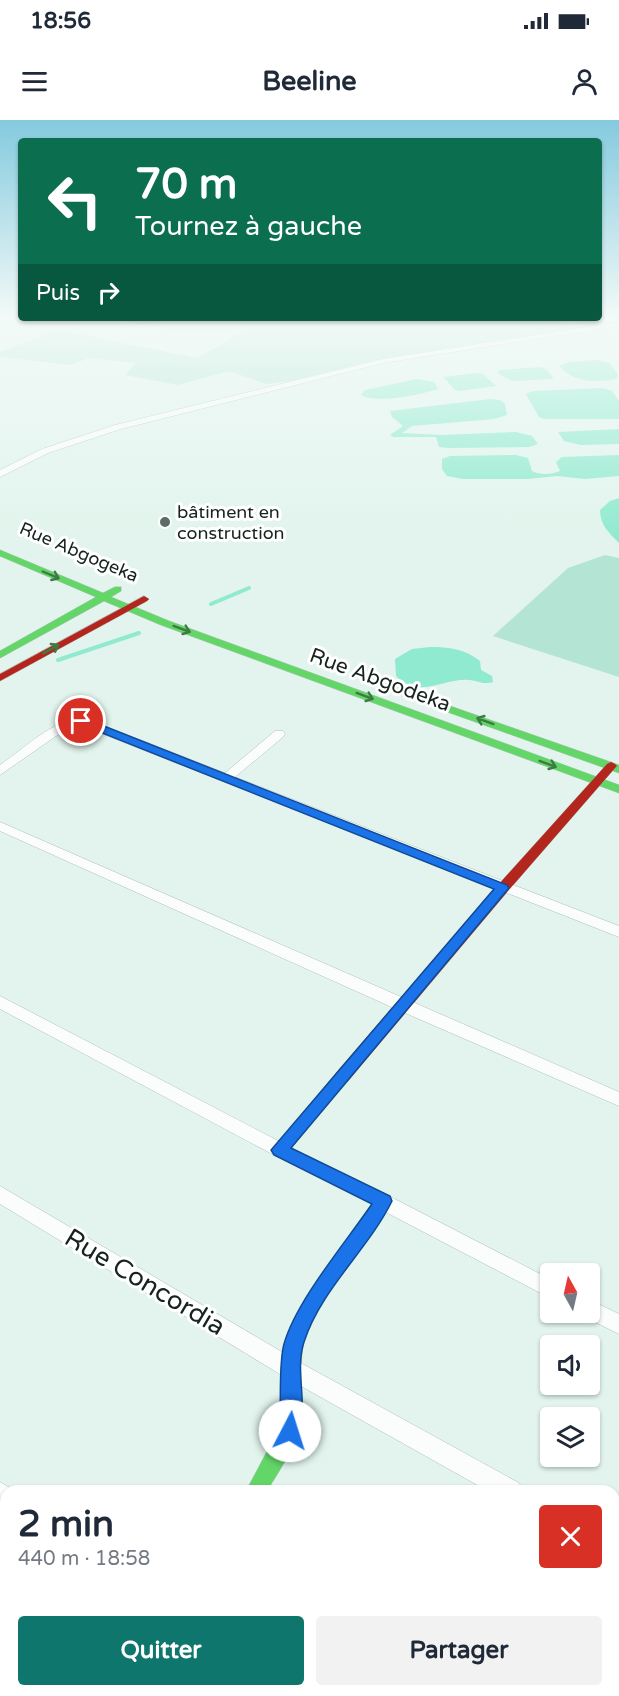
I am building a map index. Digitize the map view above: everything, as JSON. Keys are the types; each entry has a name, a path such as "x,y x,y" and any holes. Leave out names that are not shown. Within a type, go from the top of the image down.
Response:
{"main road":[{"name":"Rue Abgogeka","path":"0,539 149,601 128,607 0,553"},
{"path":"0,656 118,589"},
{"path":"0,678 128,607"},
{"name":"Rue Abgodeka","path":"128,607 619,789"},
{"name":"Rue Abgodeka","path":"358,676 615,768"},
{"path":"259,1485 290,1431 293,1345 299,1328 384,1201 280,1150 503,888 598,782 615,768"}],"street":[{"path":"0,474 53,448 118,427 256,393"},
{"path":"0,771 50,735 75,721 81,721 619,932"},
{"path":"226,778 279,734"},
{"path":"0,826 619,1099"},
{"path":"0,1002 280,1150"},
{"name":"Rue Concordia","path":"0,1194 291,1369 500,1485"},
{"path":"384,1201 540,1284"},
{"path":"600,1315 619,1325"}],"shaded area":[{"path":"363,393 424,393 388,399 368,398 361,395"},
{"path":"613,393 619,401 619,419 545,419 539,417 526,394"},
{"path":"490,399 500,400 505,404 507,415 494,419 412,426 402,433 440,435 516,432 532,436 538,444 529,447 448,448 439,447 436,437 393,437 390,435 403,426 392,417 390,411"},
{"path":"619,429 619,444 581,445 564,441 558,432"},
{"path":"516,455 528,458 532,471 546,474 560,471 556,462 562,457 619,455 619,476 585,479 557,476 528,479 463,479 447,476 442,469 442,459 450,456"},
{"path":"619,498 619,543 603,524 600,510 610,501"},
{"path":"605,555 619,558 619,677 493,636 568,568"},
{"path":"430,647 457,649 469,654 480,661 481,670 492,676 493,682 459,680 423,687 405,683 396,676 395,659 412,649"}],"waterway":[{"path":"211,604 249,588"},
{"path":"58,660 139,633"}],"traffic: fast":[{"path":"0,553 165,623 619,789"},
{"path":"0,655 118,589"},
{"path":"367,680 619,769"},
{"path":"259,1485 289,1431 292,1406 293,1345 299,1328 313,1303 383,1201 280,1150 342,1077"}],"traffic: jam":[{"path":"0,678 144,599"},
{"path":"342,1077 503,888 611,766"}],"place":[{"name":"bâtiment en construction","path":"165,522"}],"route":[{"path":"81,721 503,888 280,1150 384,1201 299,1328 293,1345 290,1431"}]}
